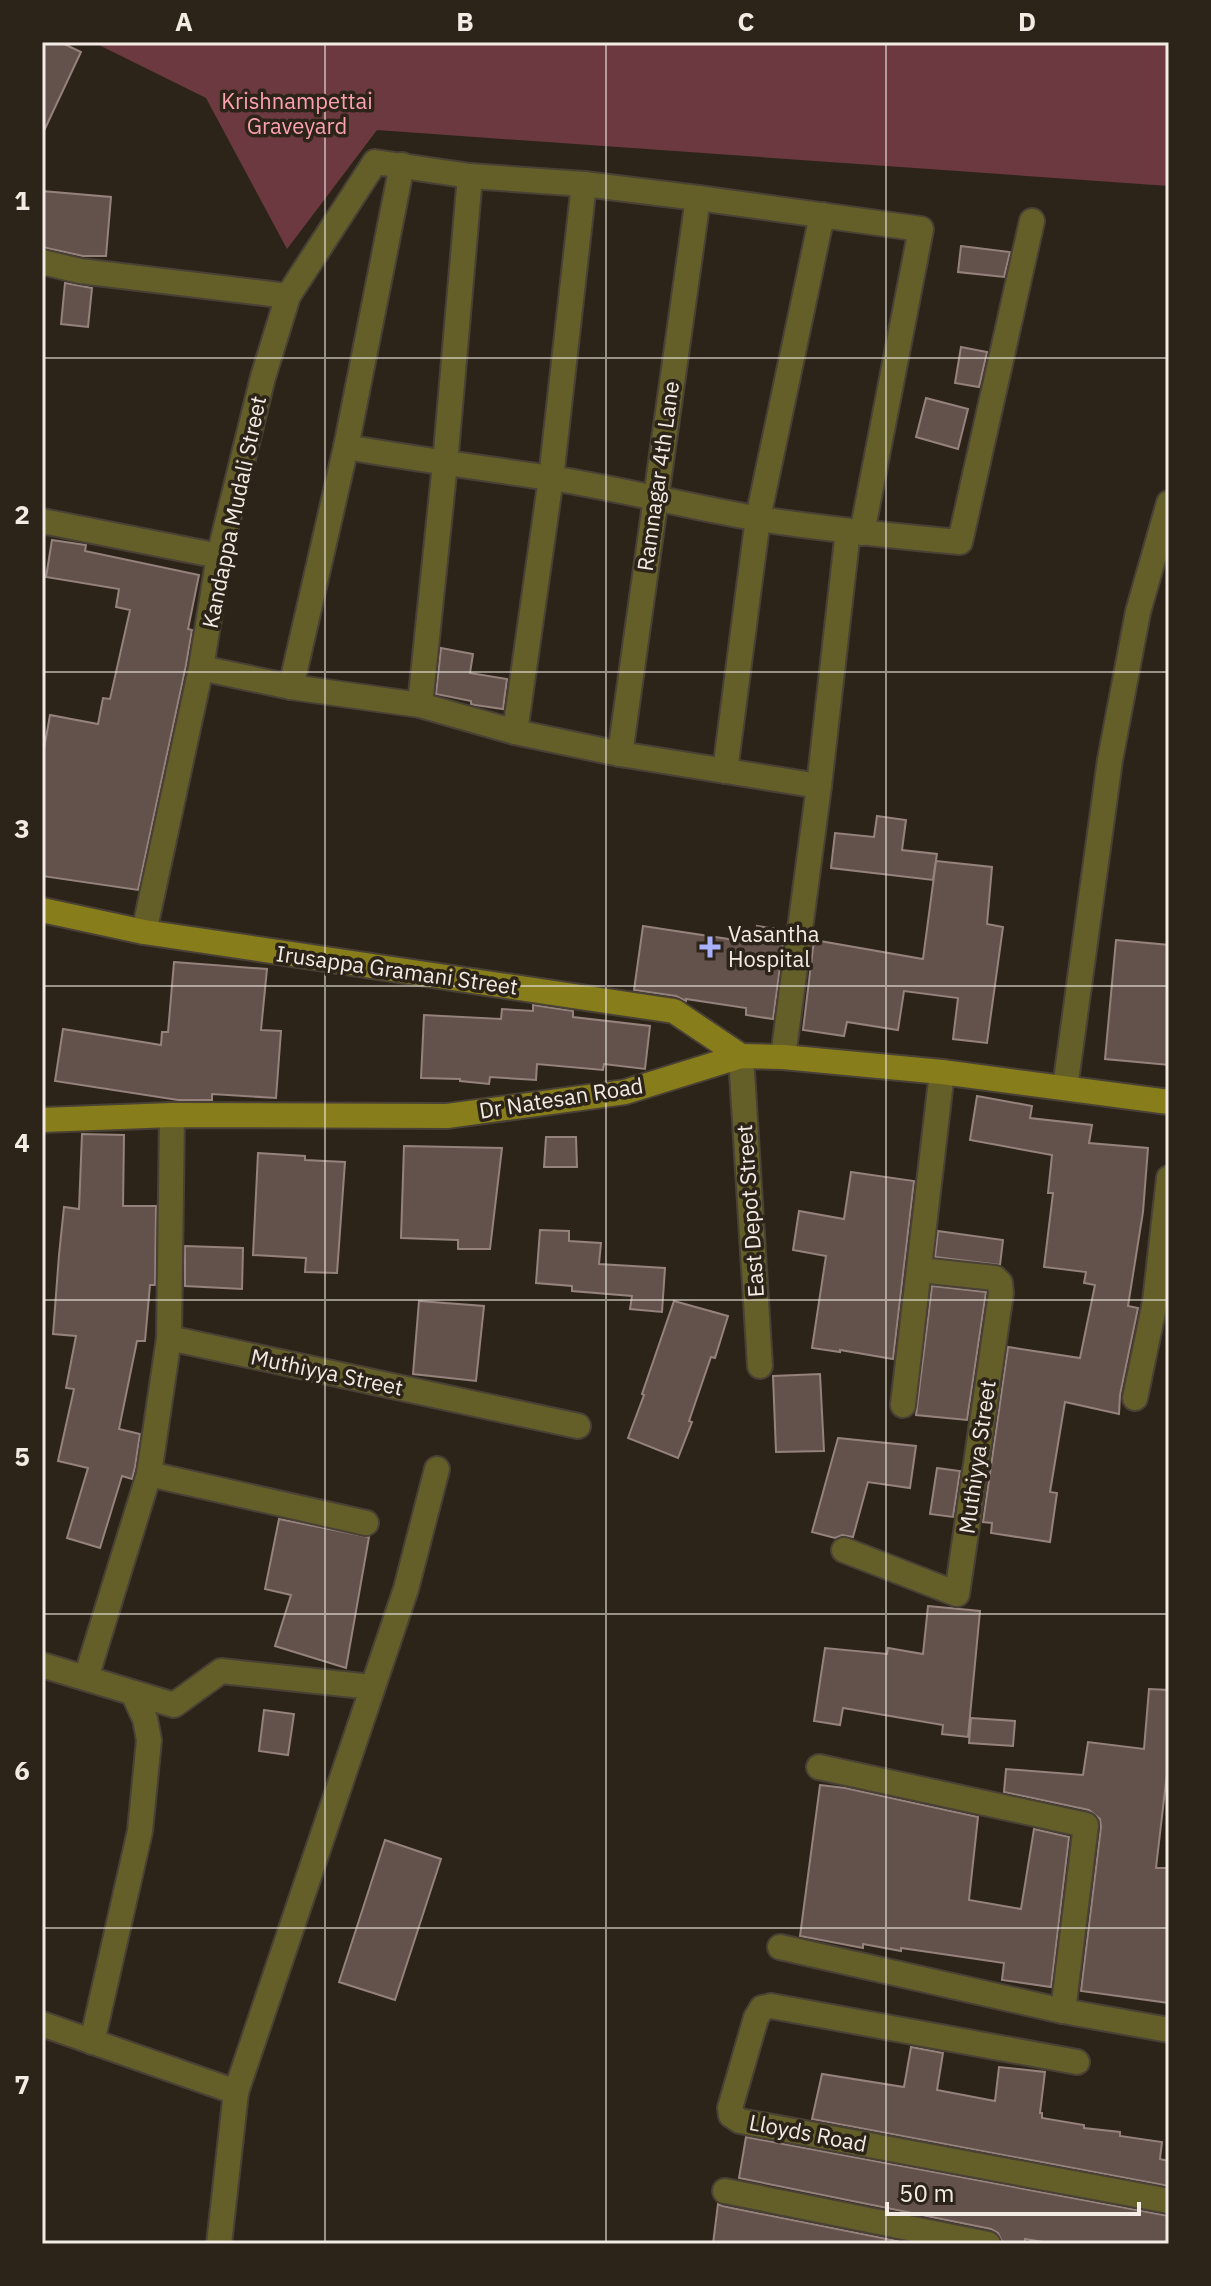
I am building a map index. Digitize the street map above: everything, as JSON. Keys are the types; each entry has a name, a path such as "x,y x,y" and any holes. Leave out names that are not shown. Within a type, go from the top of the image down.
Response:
{"main road":[{"name":"Irusappa Gramani Street","path":"42,910 144,932 674,1011 741,1056"},
{"name":"Dr Natesan Road","path":"42,1120 172,1115 447,1116 625,1092 741,1056 942,1072 1169,1102"}],"street":[{"name":"Kandappa Mudali Street","path":"144,932 201,668 219,556 263,377 288,296 375,162 402,165"},
{"path":"291,687 346,447 402,165 470,176 584,184 698,198 921,229 855,532 783,1057"},
{"path":"420,705 470,176"},
{"path":"515,732 551,478 584,184"},
{"name":"Ramnagar 4th Lane","path":"620,754 698,198"},
{"path":"725,771 758,518 822,215"},
{"path":"346,447 551,478 758,518 855,532 960,542 1032,221"},
{"path":"42,262 80,271 288,296"},
{"path":"1065,1088 1110,760 1138,612 1169,503"},
{"path":"42,521 219,556"},
{"path":"201,668 291,687 420,705 515,732 620,754 819,786"},
{"name":"East Depot Street","path":"741,1056 760,1366"},
{"path":"903,1405 942,1072"},
{"path":"86,1678 149,1474 169,1338 172,1115"},
{"path":"1135,1398 1155,1302 1169,1178"},
{"name":"Muthiyya Street","path":"844,1550 957,1594 1000,1283 995,1278 920,1270"},
{"name":"Muthiyya Street","path":"169,1338 578,1426"},
{"path":"219,2244 236,2092 406,1589 437,1469"},
{"path":"149,1474 366,1523"},
{"path":"42,1665 174,1705 221,1671 372,1687"},
{"path":"92,2042 140,1831 149,1740 145,1719 133,1693"},
{"path":"819,1767 1086,1825 1063,2011"},
{"path":"780,1947 1063,2011 1169,2030"},
{"name":"Lloyds Road","path":"1077,2062 771,2006 762,2008 756,2018 730,2108 731,2115 740,2121 1169,2201"},
{"path":"42,2024 236,2092"},
{"path":"725,2191 988,2244"}],"green space":[{"name":"Krishnampettai Graveyard","path":"93,42 1169,42 1169,186 377,130 287,249 206,98"}],"building":[{"path":"42,42 60,42 81,52 42,135"},
{"path":"42,191 111,197 106,256 83,256 42,247"},
{"path":"961,246 1010,252 1004,277 958,272"},
{"path":"65,283 92,288 88,327 61,324"},
{"path":"961,347 987,352 979,387 955,383"},
{"path":"926,398 968,409 958,449 916,437"},
{"path":"52,540 86,545 85,551 199,575 188,629 192,630 186,665 138,890 42,876 42,760 50,715 98,724 103,698 110,699 130,610 116,607 119,589 46,577"},
{"path":"441,648 473,654 470,673 507,679 503,709 436,694"},
{"path":"877,816 906,820 902,850 937,854 933,880 831,868 835,833 874,837"},
{"path":"936,861 992,867 987,924 1003,927 987,1043 953,1039 958,998 904,991 898,1030 847,1022 844,1036 803,1030 814,940 923,959"},
{"path":"643,926 755,943 757,926 785,930 773,1019 746,1015 746,1008 686,1001 676,996 634,990"},
{"path":"1116,940 1169,945 1169,1065 1105,1059"},
{"path":"174,962 267,969 261,1030 281,1031 276,1098 212,1094 212,1100 178,1100 55,1081 63,1029 161,1045 162,1032 168,1032"},
{"path":"533,1005 573,1011 573,1017 650,1026 645,1069 604,1064 603,1070 537,1064 536,1080 490,1077 489,1084 460,1079 421,1078 424,1015 501,1019 502,1009 533,1011"},
{"path":"977,1096 1032,1106 1030,1118 1092,1125 1089,1143 1148,1148 1143,1212 1128,1306 1138,1308 1119,1414 1065,1402 1050,1492 1057,1493 1050,1542 991,1533 992,1523 983,1522 1008,1347 1080,1358 1095,1285 1084,1283 1086,1272 1044,1267 1053,1193 1048,1193 1052,1155 970,1140"},
{"path":"82,1134 124,1135 123,1206 156,1206 155,1285 150,1285 145,1341 137,1341 119,1429 140,1434 135,1467 132,1479 122,1476 100,1548 67,1538 88,1468 58,1461 74,1389 66,1388 76,1336 53,1334 64,1207 79,1209"},
{"path":"546,1137 576,1137 577,1167 544,1167"},
{"path":"404,1146 502,1148 490,1249 458,1249 458,1240 401,1238"},
{"path":"258,1153 345,1162 337,1273 305,1272 306,1258 253,1255"},
{"path":"851,1172 914,1181 893,1359 812,1348 826,1256 793,1250 799,1211 844,1219"},
{"path":"540,1230 569,1231 569,1241 601,1243 599,1264 665,1268 662,1312 630,1309 632,1296 572,1291 572,1286 536,1283"},
{"path":"938,1231 1003,1240 1000,1265 935,1257"},
{"path":"185,1246 243,1248 242,1289 185,1286"},
{"path":"932,1286 986,1292 967,1420 916,1415"},
{"path":"419,1301 484,1306 476,1381 413,1374"},
{"path":"674,1301 728,1316 715,1358 711,1357 678,1458 628,1438"},
{"path":"820,1374 824,1451 776,1452 773,1376"},
{"path":"838,1438 916,1446 910,1488 868,1482 853,1537 842,1535 835,1538 812,1532"},
{"path":"937,1468 960,1471 953,1517 930,1514"},
{"path":"279,1519 369,1537 346,1668 275,1646 291,1595 265,1589"},
{"path":"928,1606 980,1611 968,1737 942,1734 943,1725 843,1708 840,1725 814,1721 825,1648 887,1654 888,1648 923,1654"},
{"path":"1149,1689 1169,1690 1169,1756 1156,1868 1169,1868 1169,2003 1081,1991 1100,1819 1089,1810 1004,1792 1006,1769 1083,1775 1088,1742 1144,1749"},
{"path":"264,1710 294,1714 288,1755 259,1751"},
{"path":"971,1718 1015,1721 1013,1746 969,1743"},
{"path":"820,1785 978,1817 969,1900 1021,1909 1034,1829 1069,1837 1051,1987 1002,1980 1004,1963 901,1948 901,1951 863,1944 863,1948 800,1936"},
{"path":"385,1840 441,1859 395,2000 339,1982"},
{"path":"911,2047 943,2053 937,2090 995,2101 999,2067 1045,2072 1042,2118 1162,2142 1160,2159 1169,2161 1169,2186 812,2119 822,2074 904,2087"},
{"path":"746,2137 1169,2216 1169,2244 1055,2244 1025,2239 1025,2244 1003,2244 998,2233 991,2229 739,2178"},
{"path":"718,2204 722,2206 912,2244 713,2244"}],"place":[{"name":"Vasantha Hospital","path":"710,947"}]}
